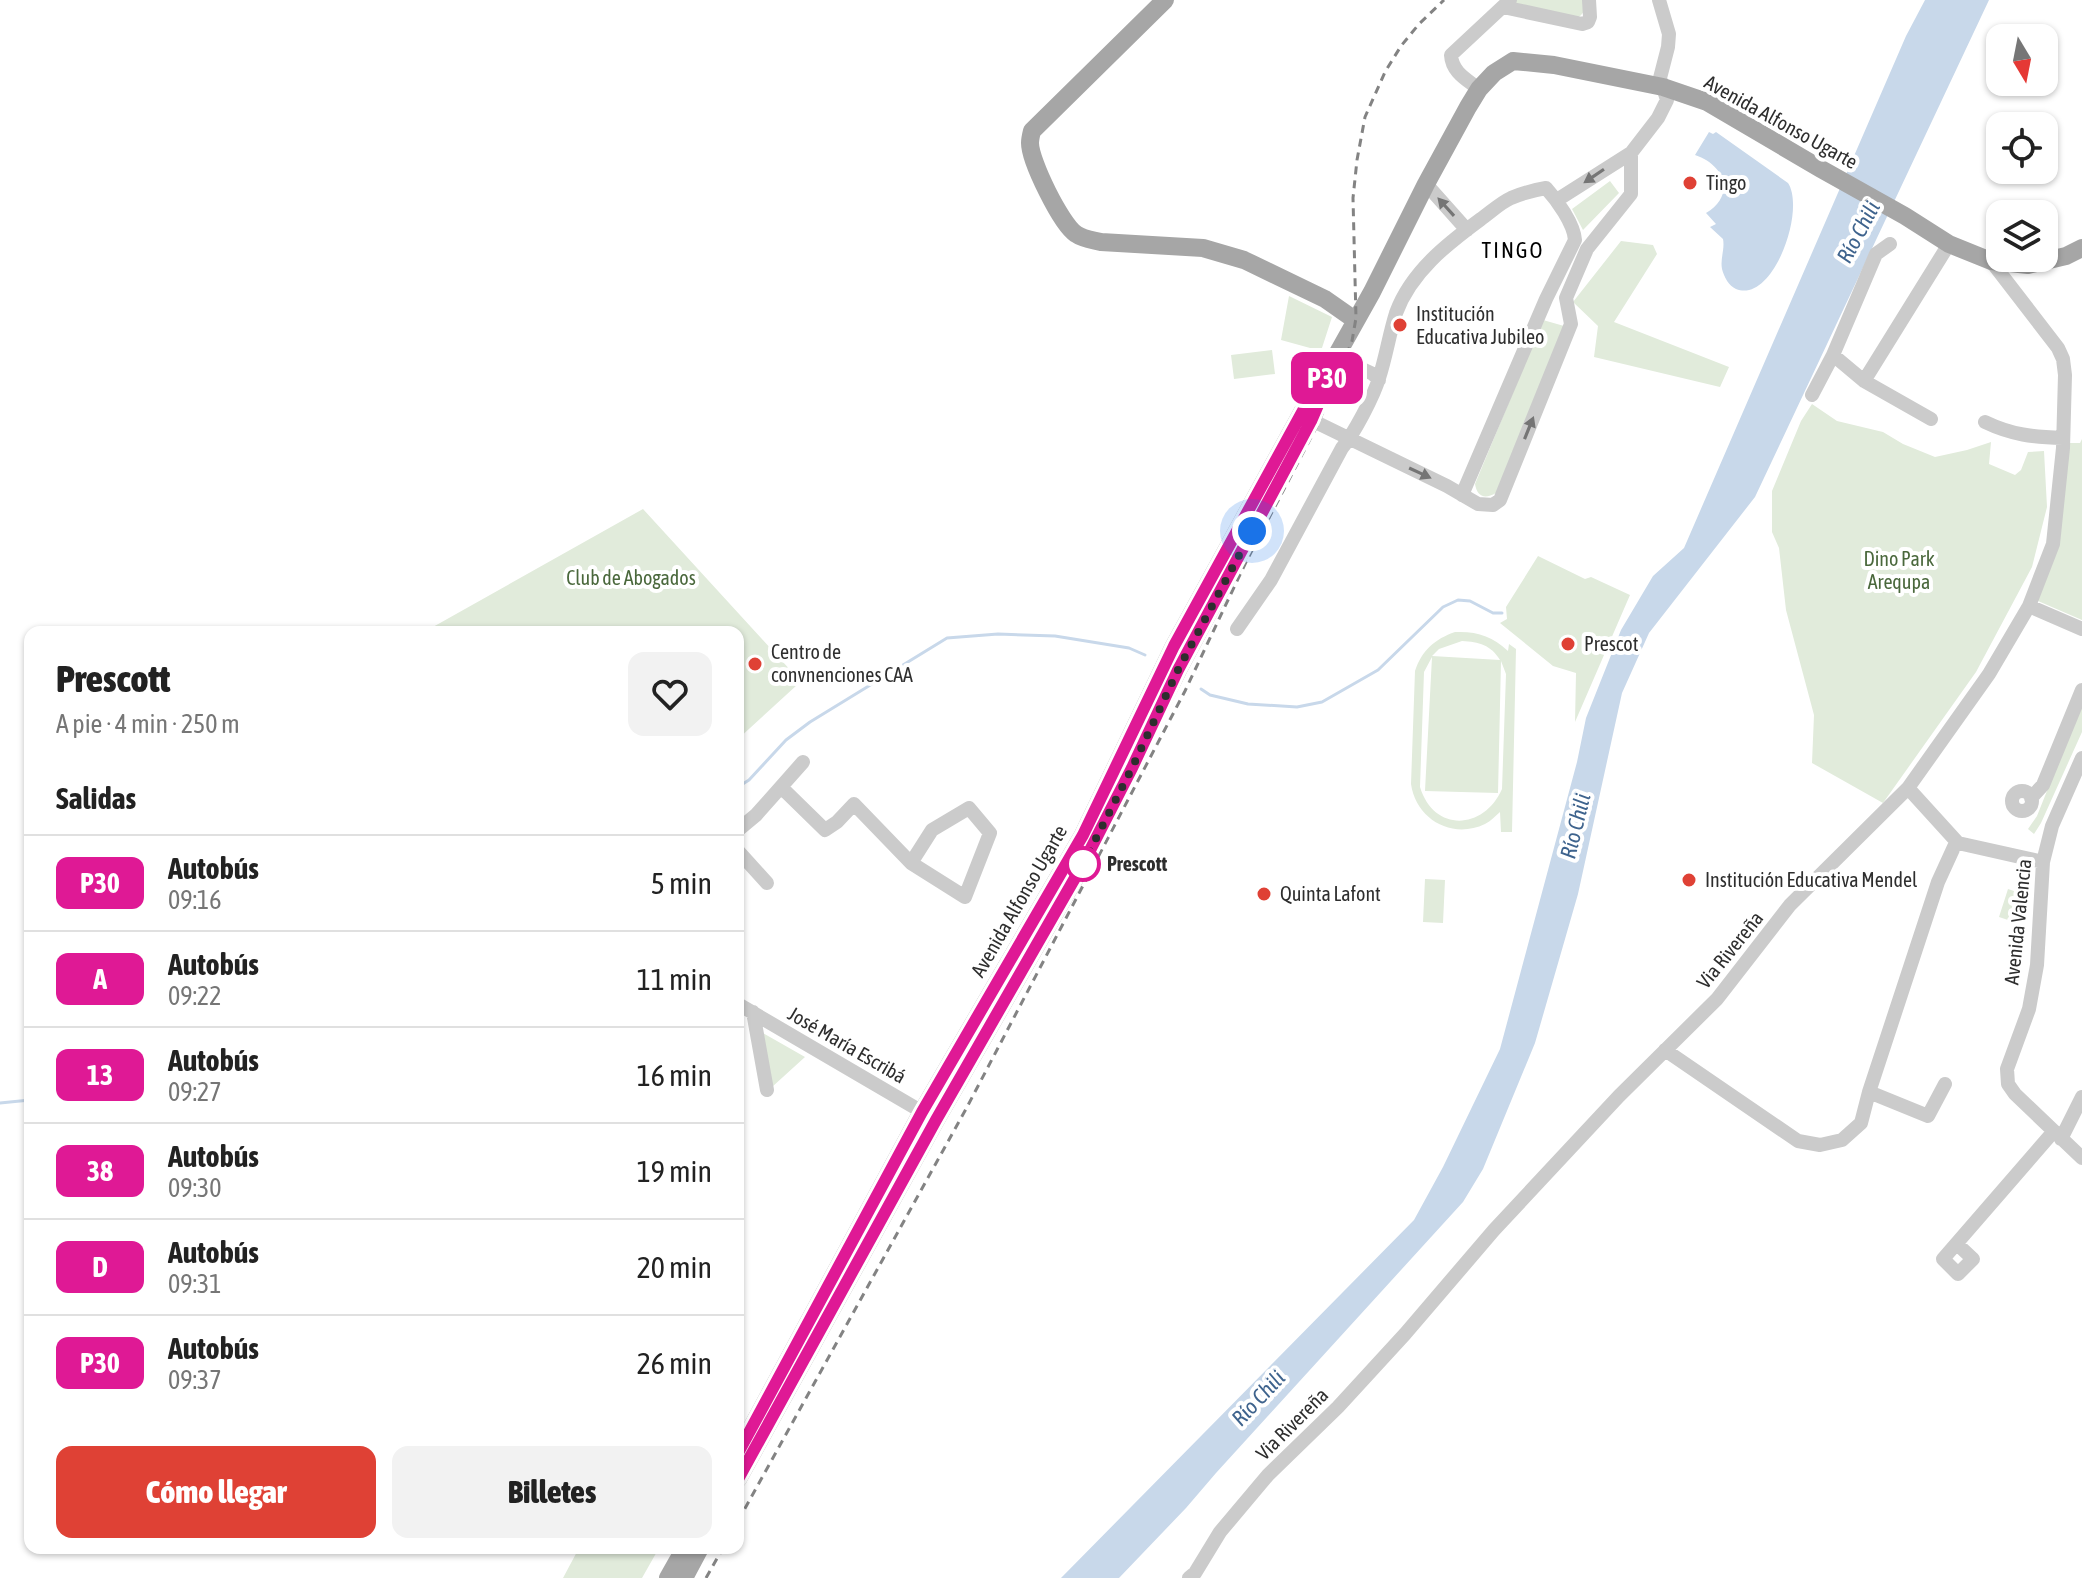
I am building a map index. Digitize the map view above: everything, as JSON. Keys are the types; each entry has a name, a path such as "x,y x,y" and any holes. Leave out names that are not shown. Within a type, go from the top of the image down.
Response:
{"main road":[{"path":"1165,0 1032,131 1030,144 1033,159 1060,216 1078,235 1101,242 1203,248 1244,260 1325,299 1355,320"},
{"name":"Avenida Alfonso Ugarte","path":"744,1442 929,1116 1083,864 1169,673 1306,418 1426,184 1479,89 1494,73 1513,61 1554,65 1663,87 1707,102 1949,244 1986,259"},
{"name":"Avenida Alfonso Ugarte","path":"2058,258 2082,248"},
{"name":"Avenida Alfonso Ugarte","path":"744,1468 929,1116"},
{"path":"668,1578 682,1554"},
{"path":"684,1578 697,1554"}],"street":[{"path":"1479,89 1456,71 1451,55 1507,4 1582,24 1588,22 1590,17 1589,0"},
{"path":"1557,200 1631,153 1658,118 1667,100 1660,78 1669,34 1659,0"},
{"path":"1462,495 1546,299 1581,244 1631,194 1631,153"},
{"path":"1426,184 1467,230"},
{"path":"1237,629 1271,580 1349,439 1379,380 1397,310 1413,282 1430,261 1508,199 1546,188 1557,200 1581,244 1566,298 1571,324 1510,485 1500,500 1493,505 1478,504 1447,486 1349,439 1306,418"},
{"path":"1812,395 1833,355 1876,254 1890,244"},
{"path":"1864,381 1949,244"},
{"name":"Via Rivereña","path":"1189,1578 1220,1532 1268,1475 1338,1407 1494,1230 1619,1096 1717,999 1790,905 1908,788 1989,674 2029,606 2053,544 2063,438 2065,375 2058,348 1999,272"},
{"path":"1546,299 1567,305"},
{"path":"1833,355 1864,381 1931,419"},
{"path":"1358,367 1379,380"},
{"path":"1985,422 2005,432 2063,438"},
{"path":"2029,606 2082,629"},
{"path":"2031,798 2043,785 2082,690"},
{"name":"Avenida Valencia","path":"2082,758 2052,826 2043,862 2037,965 2029,1009 2007,1069 2008,1084 2015,1094 2082,1158"},
{"path":"744,825 803,762"},
{"path":"781,787 825,830 854,804 911,863 965,897 990,833 969,808 932,830 911,863"},
{"path":"1908,788 1958,843 2043,862"},
{"path":"1665,1050 1798,1141 1820,1145 1842,1140 1861,1123 1938,882 1958,843"},
{"path":"744,858 767,883"},
{"name":"José María Escribá","path":"744,1008 929,1116"},
{"path":"744,1010 767,1090"},
{"path":"1869,1092 1928,1116 1945,1084"},
{"path":"1957,1244 2058,1135 2082,1097"}],"green space":[{"path":"1515,0 1584,0 1584,8 1577,18 1514,6"},
{"path":"1610,181 1619,193 1583,230 1572,209"},
{"path":"1621,241 1653,245 1657,254 1614,322 1729,367 1720,387 1594,357 1598,326 1573,302"},
{"path":"1289,296 1332,317 1321,351 1281,340"},
{"path":"1543,320 1564,326 1496,493 1482,496 1475,484"},
{"path":"1272,350 1275,374 1234,379 1231,355"},
{"name":"Dino Park Arequpa","path":"1812,404 1837,421 1883,432 1935,457 1991,442 1989,464 2015,475 2021,470 2028,452 2044,451 2047,507 2032,567 1976,672 1883,803 1812,763 1814,715 1786,610 1779,548 1772,532 1772,491 1801,421"},
{"path":"2082,439 2082,620 2038,601 2069,443 2080,443"},
{"name":"Club de Abogados","path":"643,509 793,673 797,685 744,734 744,626 435,626"},
{"name":"Prescot","path":"1538,556 1585,579 1591,577 1630,595 1575,722 1576,673 1553,666 1500,623 1507,619 1506,607"},
{"path":"1470,632 1490,638 1508,651 1509,644 1516,649 1512,832 1501,832 1500,812 1487,823 1473,828 1448,828 1428,816 1414,796 1411,784 1415,671 1425,651 1448,635","holes":["1462,641 1484,645 1500,660 1432,656 1439,649","1432,657 1425,791 1498,793 1501,661 1506,674 1502,789 1494,803 1472,819 1447,819 1427,802 1420,787 1424,672"]},
{"path":"2082,703 2082,732 2034,834 2028,829 2037,816"},
{"path":"1425,879 1445,880 1443,923 1423,922"},
{"path":"2008,889 2026,895 2017,923 1999,917"},
{"path":"761,1032 805,1057 772,1087"},
{"path":"576,1554 656,1554 642,1578 563,1578"}],"water":[{"name":"Río Chili","path":"1925,0 1989,0 1755,497 1649,633 1622,693 1578,894 1535,1043 1483,1169 1463,1202 1119,1578 1061,1578 1414,1220 1500,1049 1586,718 1621,630 1653,576 1684,548 1906,36"},
{"path":"1709,132 1716,132 1788,183 1792,196 1793,213 1783,252 1762,283 1750,290 1736,289 1725,278 1723,239 1710,227 1716,224 1706,213 1721,198 1724,189 1720,173 1695,155"}],"waterway":[{"path":"1201,689 1210,695 1248,704 1297,707 1322,702 1378,670 1443,607 1458,600 1470,601 1493,613 1502,613"},
{"path":"744,783 786,740 810,722 947,638 998,634 1055,636 1129,648 1145,655"},
{"path":"0,1103 24,1101"}],"railway":[{"path":"744,1510 966,1109 1185,691 1246,562 1318,424 1352,341 1356,318 1353,198 1365,117 1385,72 1401,46 1444,0"},
{"path":"706,1578 720,1554"}],"bus line":[{"name":"P30","path":"744,1442 922,1112 1083,835 1174,646 1330,367 1311,421 1178,670 1083,864 936,1120 744,1468"}],"place":[{"name":"Tingo","path":"1690,183"},
{"name":"Institución Educativa Jubileo","path":"1400,325"},
{"name":"Prescot","path":"1568,644"},
{"name":"Centro de convnenciones CAA","path":"755,664"},
{"name":"Prescott","path":"1083,864"},
{"name":"Institución Educativa Mendel","path":"1689,880"},
{"name":"Quinta Lafont","path":"1264,894"}],"district":[{"name":"TINGO","path":"1513,250"}],"route":[{"path":"1083,864 1178,670 1252,531"}]}
